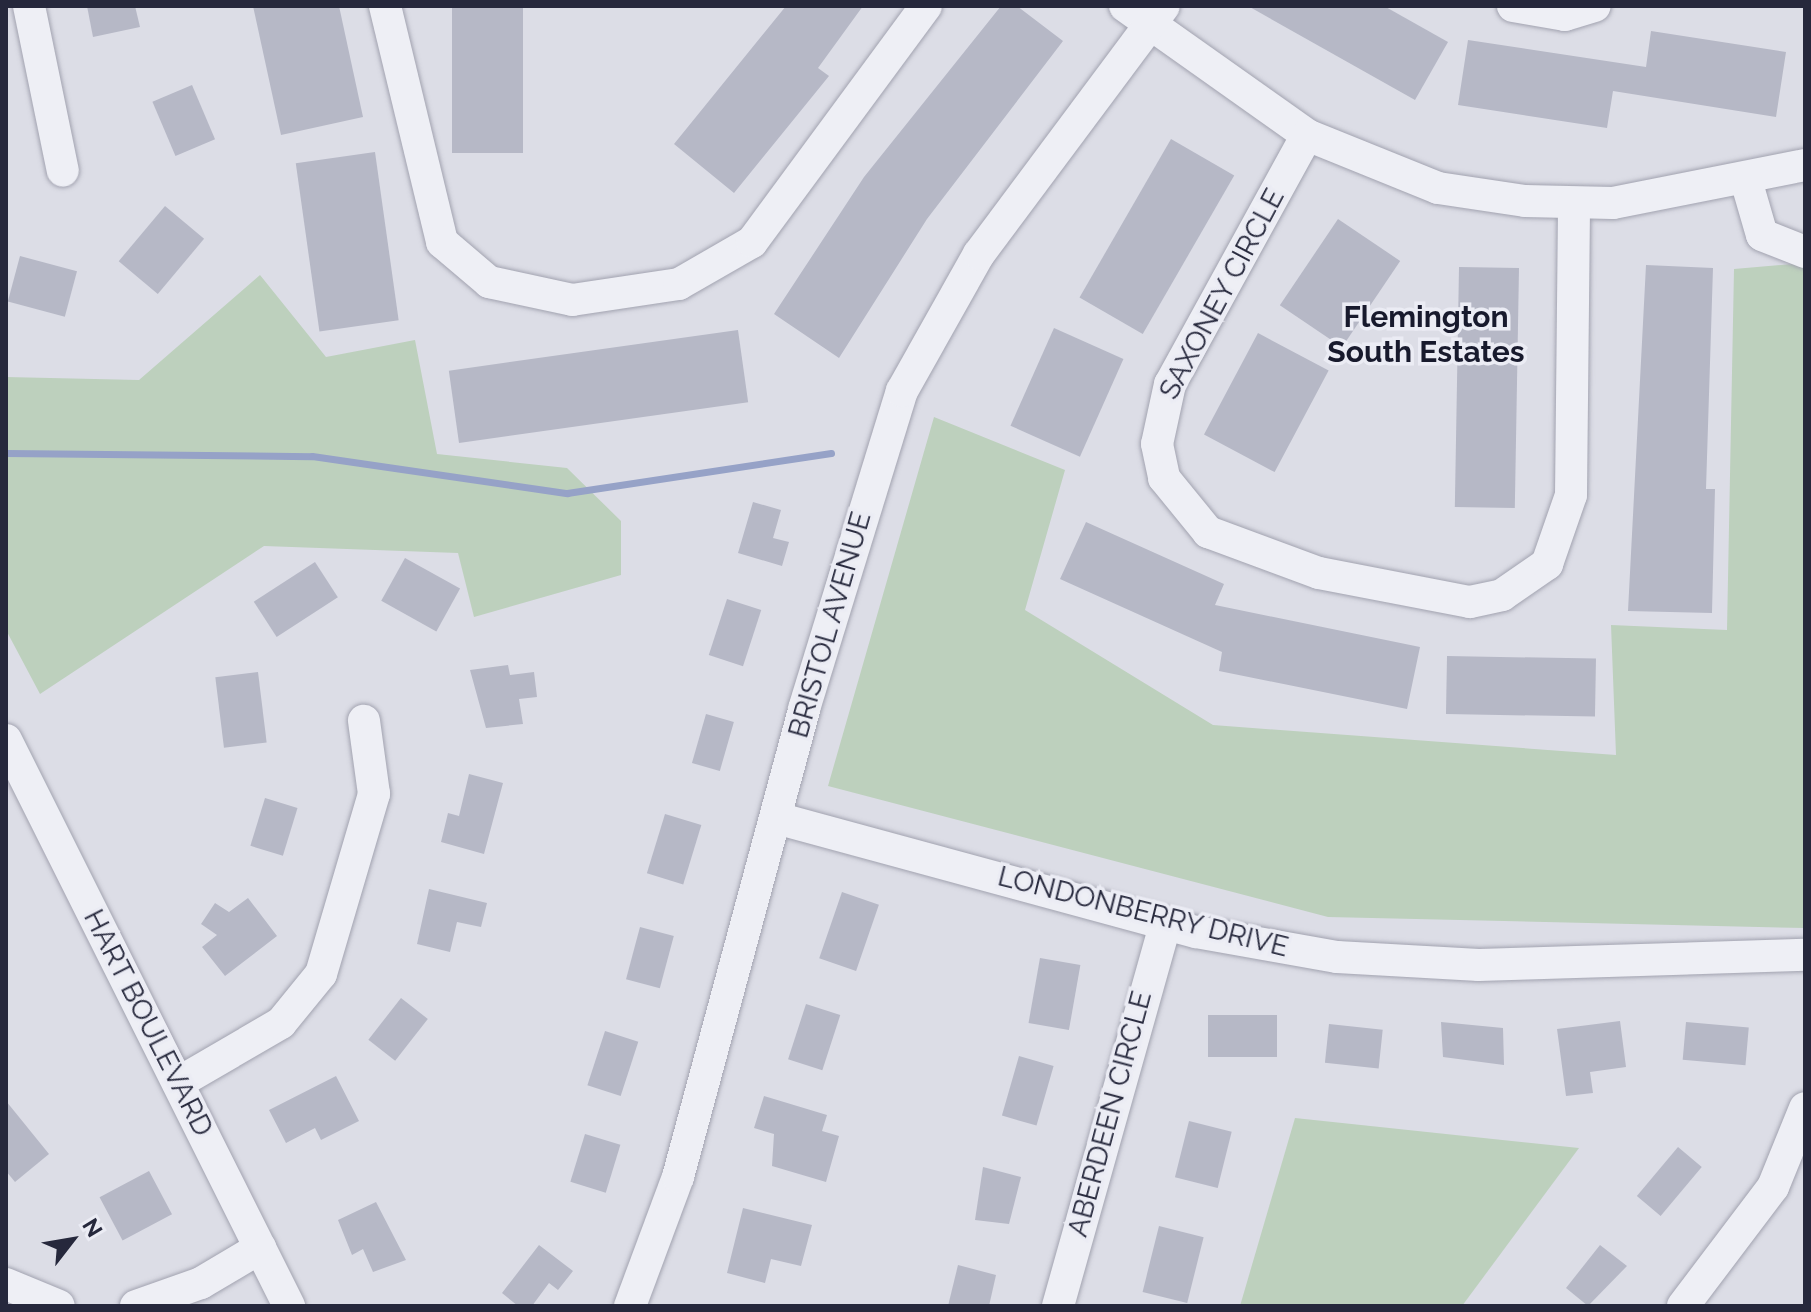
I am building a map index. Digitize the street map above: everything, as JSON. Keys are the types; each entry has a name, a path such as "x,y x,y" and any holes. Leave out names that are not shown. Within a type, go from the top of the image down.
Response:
{"street":[{"path":"29,6 63,171"},
{"path":"385,6 442,242 463,268 489,282 572,300 679,284 752,242 926,6"},
{"path":"1513,6 1565,15 1595,6"},
{"path":"1146,12 1307,135 1438,188 1574,204 1746,180 1805,165"},
{"name":"BRISTOL AVENUE","path":"630,1306 675,1189 776,818 902,391 979,254 1146,12"},
{"name":"SAXONEY CIRCLE","path":"1307,135 1170,384 1157,444 1164,478 1208,532 1329,575 1470,602 1502,595 1547,564 1571,495 1574,204"},
{"path":"1746,180 1762,235 1805,252"},
{"path":"178,1083 281,1023 321,974 374,794 364,721"},
{"name":"HART BOULEVARD","path":"6,740 289,1306"},
{"name":"LONDONBERRY DRIVE","path":"776,818 1166,923 1273,948 1384,962 1805,955"},
{"name":"ABERDEEN CIRCLE","path":"1058,1306 1166,923"},
{"path":"1683,1306 1773,1187 1805,1108"},
{"path":"136,1306 201,1283 260,1248"},
{"path":"6,1284 59,1306"}],"green space":[{"path":"1805,263 1805,928 1328,917 828,786 934,417 1065,470 1025,610 1213,725 1616,755 1611,625 1727,630 1734,269"},
{"path":"260,275 326,357 415,340 437,454 567,468 621,521 621,575 474,617 458,553 264,546 40,694 6,630 6,377 139,380"},
{"path":"1295,1118 1579,1148 1462,1306 1240,1306"}],"building":[{"path":"87,6 135,6 140,27 93,37"},
{"path":"253,6 339,6 363,117 281,135"},
{"path":"452,6 523,6 523,153 452,153"},
{"path":"786,6 863,6 818,68 829,76 734,193 674,144"},
{"path":"1001,6 1017,6 1063,41 927,219 839,358 774,314 864,177"},
{"path":"1248,6 1384,6 1448,42 1415,100"},
{"path":"1651,31 1786,52 1776,117 1613,91 1607,128 1458,105 1468,40 1646,67"},
{"path":"192,85 215,139 175,156 152,102"},
{"path":"1171,139 1234,176 1143,334 1080,297"},
{"path":"375,152 399,320 319,331 296,163"},
{"path":"165,206 204,239 158,294 119,261"},
{"path":"1338,219 1400,261 1342,347 1280,305"},
{"path":"20,256 77,271 65,317 8,301"},
{"path":"1646,265 1713,268 1706,489 1715,489 1712,613 1628,611"},
{"path":"1459,267 1519,268 1515,508 1455,507"},
{"path":"1054,328 1123,359 1080,457 1010,426"},
{"path":"738,330 748,402 459,443 449,371"},
{"path":"1258,333 1329,371 1275,472 1204,435"},
{"path":"753,502 781,510 773,538 789,542 782,566 738,553"},
{"path":"1086,522 1224,584 1215,605 1420,647 1407,709 1219,671 1222,652 1060,579"},
{"path":"405,558 460,589 436,631 381,601"},
{"path":"315,562 338,597 277,637 254,602"},
{"path":"727,599 761,610 743,666 709,655"},
{"path":"1447,656 1596,659 1595,717 1446,714"},
{"path":"508,665 510,675 534,672 537,697 519,699 523,724 486,728 470,670"},
{"path":"258,672 267,742 224,748 215,677"},
{"path":"706,714 734,722 720,771 692,763"},
{"path":"469,774 503,783 484,854 441,842 448,813 459,816"},
{"path":"265,798 298,808 283,856 250,846"},
{"path":"665,814 701,825 683,884 647,873"},
{"path":"429,889 487,903 481,927 457,922 450,952 417,944"},
{"path":"842,892 879,905 856,971 819,958"},
{"path":"248,898 277,936 225,976 202,947 217,935 201,924 215,903 229,912"},
{"path":"640,927 674,936 660,988 626,979"},
{"path":"1040,958 1080,965 1069,1030 1029,1023"},
{"path":"401,998 428,1019 395,1061 368,1040"},
{"path":"806,1004 840,1015 822,1070 788,1059"},
{"path":"1208,1015 1277,1015 1277,1057 1208,1057"},
{"path":"1620,1021 1626,1067 1590,1072 1593,1093 1566,1096 1557,1029"},
{"path":"1441,1022 1503,1028 1504,1065 1443,1057"},
{"path":"1686,1022 1749,1027 1745,1065 1683,1060"},
{"path":"1329,1024 1383,1030 1379,1068 1325,1063"},
{"path":"605,1031 638,1042 621,1096 587,1085"},
{"path":"1019,1056 1054,1066 1037,1126 1002,1116"},
{"path":"336,1076 359,1121 321,1140 315,1128 286,1143 269,1110"},
{"path":"764,1096 827,1115 822,1131 839,1136 826,1182 772,1166 774,1134 754,1128"},
{"path":"6,1101 49,1154 15,1182 6,1171"},
{"path":"1189,1121 1232,1132 1218,1188 1175,1177"},
{"path":"585,1134 620,1145 606,1193 570,1182"},
{"path":"1678,1147 1702,1167 1661,1216 1637,1196"},
{"path":"983,1167 1021,1177 1009,1224 975,1220"},
{"path":"149,1171 172,1214 123,1241 100,1197"},
{"path":"376,1202 406,1260 373,1272 363,1249 352,1255 338,1220"},
{"path":"743,1208 812,1225 801,1266 771,1259 765,1283 727,1273"},
{"path":"1159,1226 1204,1237 1187,1303 1143,1292"},
{"path":"539,1245 573,1271 558,1290 549,1283 532,1306 518,1306 502,1293"},
{"path":"1600,1245 1627,1266 1588,1306 1566,1288"},
{"path":"958,1265 996,1275 989,1306 948,1306"}],"waterway":[{"path":"6,453 312,456 567,493 831,453"}],"district":[{"name":"Flemington South Estates","path":"1426,334"}]}
